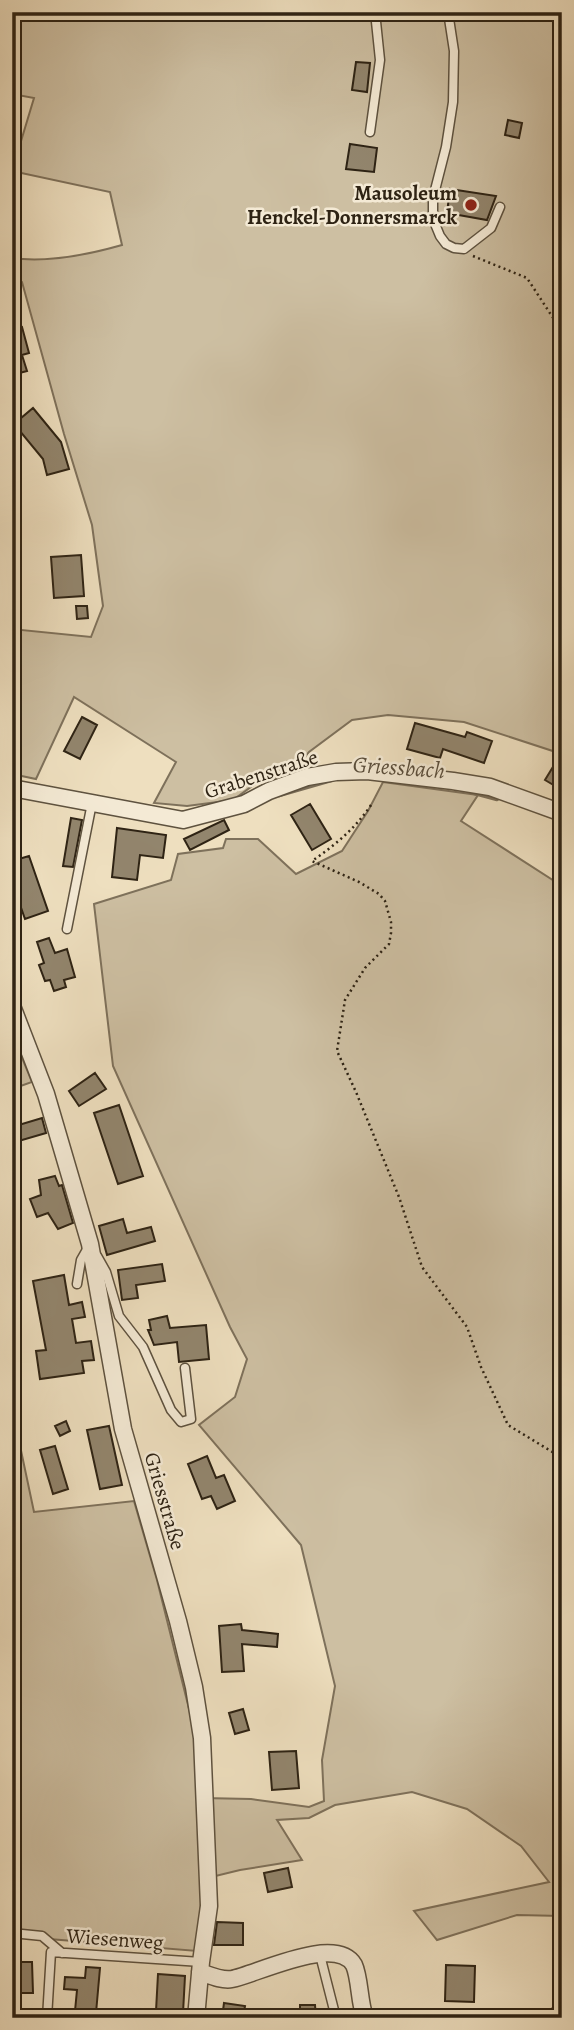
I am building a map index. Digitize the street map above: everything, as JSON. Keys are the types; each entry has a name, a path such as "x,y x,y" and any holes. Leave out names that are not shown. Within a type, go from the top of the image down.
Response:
{"street":[{"name":"Grabenstraße","path":"12,788 183,820 244,804 269,791 307,778 336,772 367,771 453,780 490,787 562,813"},
{"name":"Griesstraße","path":"12,1006 46,1094 90,1244 122,1429 178,1621 194,1687 200,1725 209,1906 196,2018"},
{"path":"201,1967 229,1980 294,1958 338,1954 346,1956 356,1970 360,2005 365,2018"},
{"path":"555,2018 562,2010"}],"lane":[{"path":"370,132 380,60 375,12"},
{"path":"448,12 454,51 453,102 446,147 433,198 433,219 446,244 464,249 491,228 500,207"},
{"path":"67,929 92,803"},
{"path":"77,1284 81,1260 90,1244"},
{"path":"90,1244 106,1272 119,1316 143,1347 171,1410 181,1422 191,1419 185,1368"},
{"path":"12,1933 42,1936 62,1953"},
{"name":"Wiesenweg","path":"47,2018 51,1952 201,1967"},
{"path":"320,1955 336,2018"}],"path":[{"path":"454,248 527,278 559,327 557,375 562,380"},
{"path":"371,805 341,840 312,861 379,894 385,901 391,922 389,944 365,968 345,1000 337,1051 399,1197 422,1267 467,1327 481,1367 508,1424 562,1460"}],"shaded area":[{"path":"12,12 562,12 562,754 464,722 388,715 352,720 309,752 291,775 262,779 233,800 187,806 154,803 176,762 74,697 36,779 12,774 12,629 91,637 103,606 92,525 22,282 12,280 12,258 67,257 122,245 110,192 12,171 34,98 12,94"},
{"path":"383,782 478,795 461,821 562,886 562,1916 517,1915 437,1940 414,1911 549,1882 521,1846 467,1809 412,1792 335,1805 309,1818 277,1820 302,1860 203,1879 197,1951 12,1936 12,1408 34,1512 134,1501 157,1580 195,1733 203,1798 251,1799 309,1807 324,1801 322,1760 335,1686 301,1545 199,1425 235,1397 247,1359 230,1327 113,1066 94,904 171,880 178,854 223,848 226,839 258,839 296,874 342,851"},
{"path":"12,1033 32,1082 12,1089"}],"building":[{"path":"356,62 370,63 367,92 352,90"},
{"path":"508,120 522,123 519,138 505,135"},
{"path":"350,144 377,148 374,172 346,169"},
{"name":"Mausoleum Henckel-Donnersmarck","path":"450,189 496,196 487,220 447,213"},
{"path":"22,327 29,353 22,355 27,371 12,375 12,330"},
{"path":"33,408 61,442 69,469 47,475 43,459 14,424"},
{"path":"81,555 84,596 54,598 51,557"},
{"path":"76,606 87,606 88,618 77,619"},
{"path":"82,717 97,725 80,759 64,751"},
{"path":"415,723 465,737 467,732 492,741 484,763 443,749 440,758 407,749"},
{"path":"562,752 562,790 545,780"},
{"path":"310,804 331,839 312,850 291,815"},
{"path":"71,818 82,820 73,867 63,866"},
{"path":"224,820 229,830 190,850 184,839"},
{"path":"117,828 166,835 163,858 140,855 137,880 112,877"},
{"path":"29,856 48,911 25,919 12,882 12,861"},
{"path":"49,938 55,953 67,949 75,977 64,980 66,987 54,991 50,980 45,981 39,965 44,963 37,942"},
{"path":"95,1073 106,1089 79,1106 69,1091"},
{"path":"119,1105 143,1176 118,1184 94,1113"},
{"path":"42,1118 46,1133 12,1143 12,1127"},
{"path":"55,1176 59,1186 62,1185 73,1223 58,1229 48,1213 37,1217 30,1199 41,1195 39,1180"},
{"path":"123,1219 127,1233 151,1227 155,1241 107,1255 99,1226"},
{"path":"162,1264 165,1281 136,1285 138,1298 122,1300 118,1270"},
{"path":"64,1275 69,1305 82,1302 85,1317 72,1319 76,1343 91,1341 94,1360 82,1361 84,1373 40,1379 36,1351 46,1350 33,1281"},
{"path":"167,1316 170,1328 206,1325 209,1359 179,1362 177,1342 154,1345 148,1330 151,1330 149,1320"},
{"path":"66,1421 70,1431 60,1436 55,1426"},
{"path":"109,1426 122,1485 100,1489 87,1430"},
{"path":"55,1446 68,1489 53,1494 40,1450"},
{"path":"207,1456 216,1478 224,1475 235,1501 217,1509 211,1496 202,1499 188,1464"},
{"path":"241,1624 242,1630 278,1634 277,1647 242,1644 244,1671 222,1672 219,1626"},
{"path":"243,1709 249,1730 235,1734 229,1713"},
{"path":"296,1751 299,1788 272,1790 269,1752"},
{"path":"288,1868 292,1887 268,1892 264,1873"},
{"path":"217,1922 243,1923 243,1945 214,1945"},
{"path":"12,1962 32,1962 33,1993 12,1993"},
{"path":"446,1965 475,1966 474,2002 445,2001"},
{"path":"86,1967 100,1968 96,2013 75,2011 77,1990 64,1989 65,1977 85,1978"},
{"path":"158,1974 185,1976 183,2013 156,2011"},
{"path":"224,2003 245,2006 243,2018 222,2018"},
{"path":"300,2005 315,2005 316,2018 300,2018"}],"waterway":[{"name":"Griessbach","path":"279,795 331,780"},
{"name":"Griessbach","path":"471,792 497,799"}],"place":[{"name":"Mausoleum Henckel-Donnersmarck","path":"471,205"}]}
